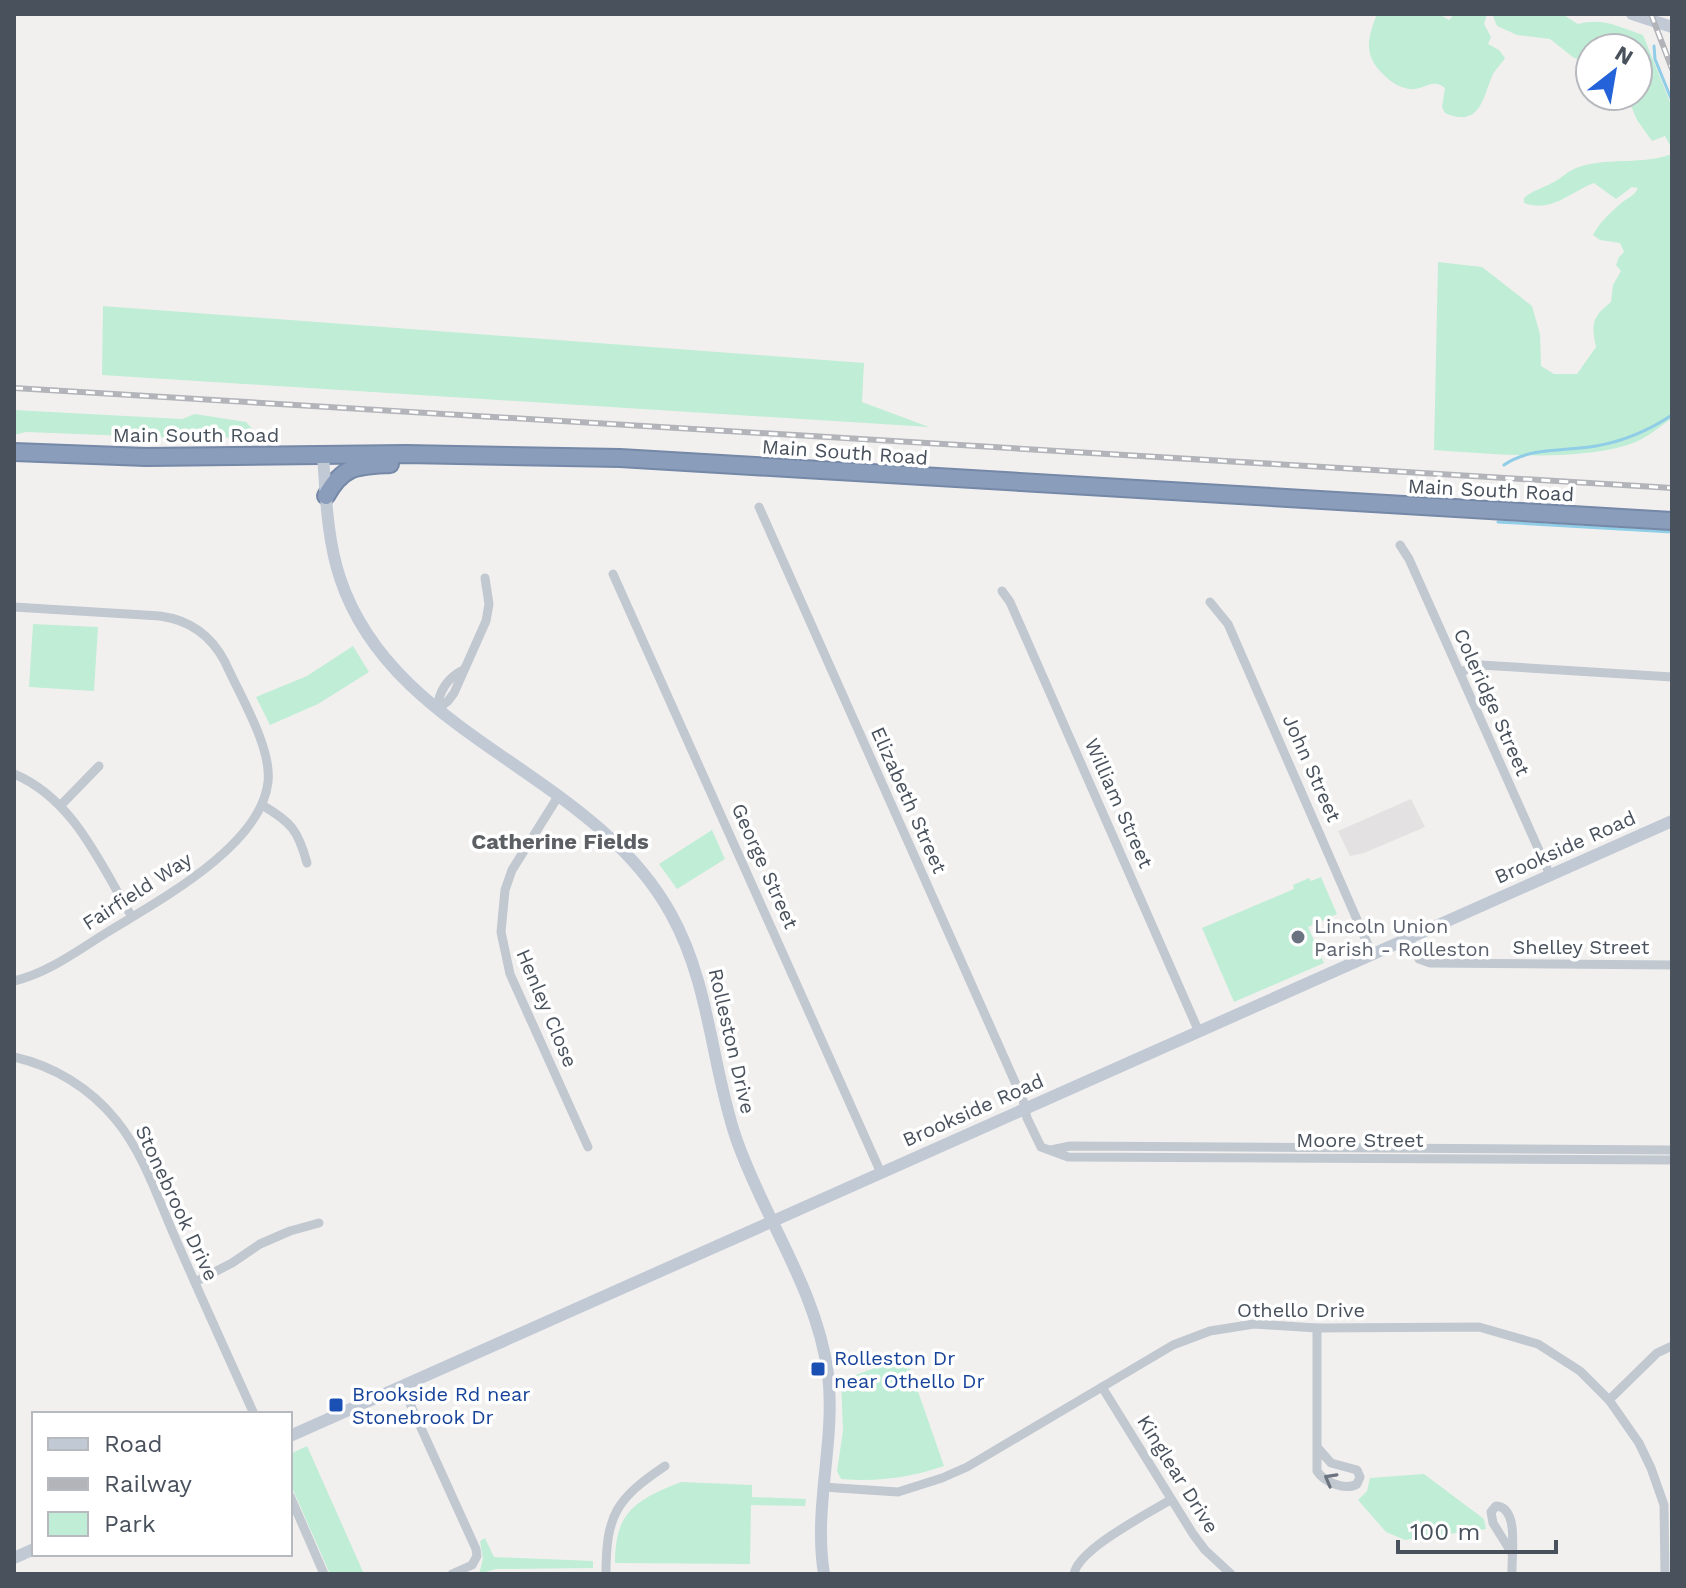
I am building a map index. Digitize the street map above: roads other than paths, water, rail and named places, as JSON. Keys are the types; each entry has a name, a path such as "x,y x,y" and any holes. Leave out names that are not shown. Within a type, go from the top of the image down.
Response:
{"highway":[{"name":"Main South Road","path":"14,452 146,457 490,454 635,459 1672,521"},
{"path":"326,496 339,476 356,467 474,460 490,454"}],"street":[{"path":"1632,14 1672,27"},
{"name":"Rolleston Drive","path":"323,456 335,563 359,621 393,669 437,709 594,821 626,851 655,887 678,929 701,986 719,1079 737,1141 812,1312 825,1359 830,1418 820,1532 824,1574"},
{"name":"Elizabeth Street","path":"759,507 1025,1109"},
{"name":"Coleridge Street","path":"1400,545 1409,559 1550,875"},
{"name":"George Street","path":"613,574 881,1173"},
{"path":"437,709 454,693 486,621 489,604 485,578"},
{"name":"William Street","path":"1002,591 1016,615 1199,1032"},
{"name":"John Street","path":"1210,602 1228,624 1372,954"},
{"name":"Fairfield Way","path":"14,607 174,618 209,637 225,662 266,758 269,778 262,805 240,835 207,868 48,968 14,981"},
{"path":"1460,672 1481,665 1672,677"},
{"path":"61,805 99,766"},
{"path":"14,774 42,789 61,805 132,917"},
{"name":"Henley Close","path":"559,795 512,870 505,890 501,932 510,974 588,1147"},
{"path":"262,805 290,824 298,834 307,863"},
{"name":"Brookside Road","path":"292,1435 1672,821"},
{"name":"Shelley Street","path":"1409,938 1419,959 1430,963 1672,965"},
{"name":"Stonebrook Drive","path":"14,1057 48,1068 75,1082 117,1121 149,1176 253,1412"},
{"path":"1025,1109 1039,1144 1048,1151"},
{"name":"Moore Street","path":"1048,1151 1070,1146 1672,1150"},
{"name":"Moore Street","path":"1048,1151 1068,1157 1672,1160"},
{"path":"195,1282 260,1244 319,1223"},
{"name":"Othello Drive","path":"823,1487 898,1492 942,1478 967,1467 1173,1345 1210,1331 1254,1324 1317,1328 1479,1327 1538,1344 1580,1371 1609,1400 1639,1443 1663,1501 1665,1574"},
{"path":"1317,1328 1316,1466 1320,1476 1347,1488 1357,1484 1360,1477 1357,1470 1331,1463 1317,1447"},
{"path":"1609,1400 1657,1353 1672,1346"},
{"path":"402,1386 476,1549 477,1556 472,1565 452,1574"},
{"name":"Kinglear Drive","path":"1102,1387 1170,1500 1205,1550 1231,1574"},
{"path":"606,1574 608,1533 615,1512 636,1487 665,1466"},
{"path":"1074,1574 1075,1567 1095,1547 1170,1500"},
{"path":"292,1501 324,1574"},
{"path":"1511,1552 1512,1574"}],"waterway":[{"path":"1654,46 1655,59 1672,101"},
{"path":"1504,465 1536,452 1617,441 1645,431 1672,415"},
{"path":"1499,499 1501,484"},
{"path":"1498,522 1672,532"}],"railway":[{"path":"1651,14 1672,69"},
{"path":"14,388 1672,488"}],"place":[{"name":"Lincoln Union Parish - Rolleston","path":"1298,937"},
{"name":"Rolleston Dr near Othello Dr","path":"818,1369"},
{"name":"Brookside Rd near Stonebrook Dr","path":"336,1405"}],"district":[{"name":"Catherine Fields","path":"560,841"}]}
